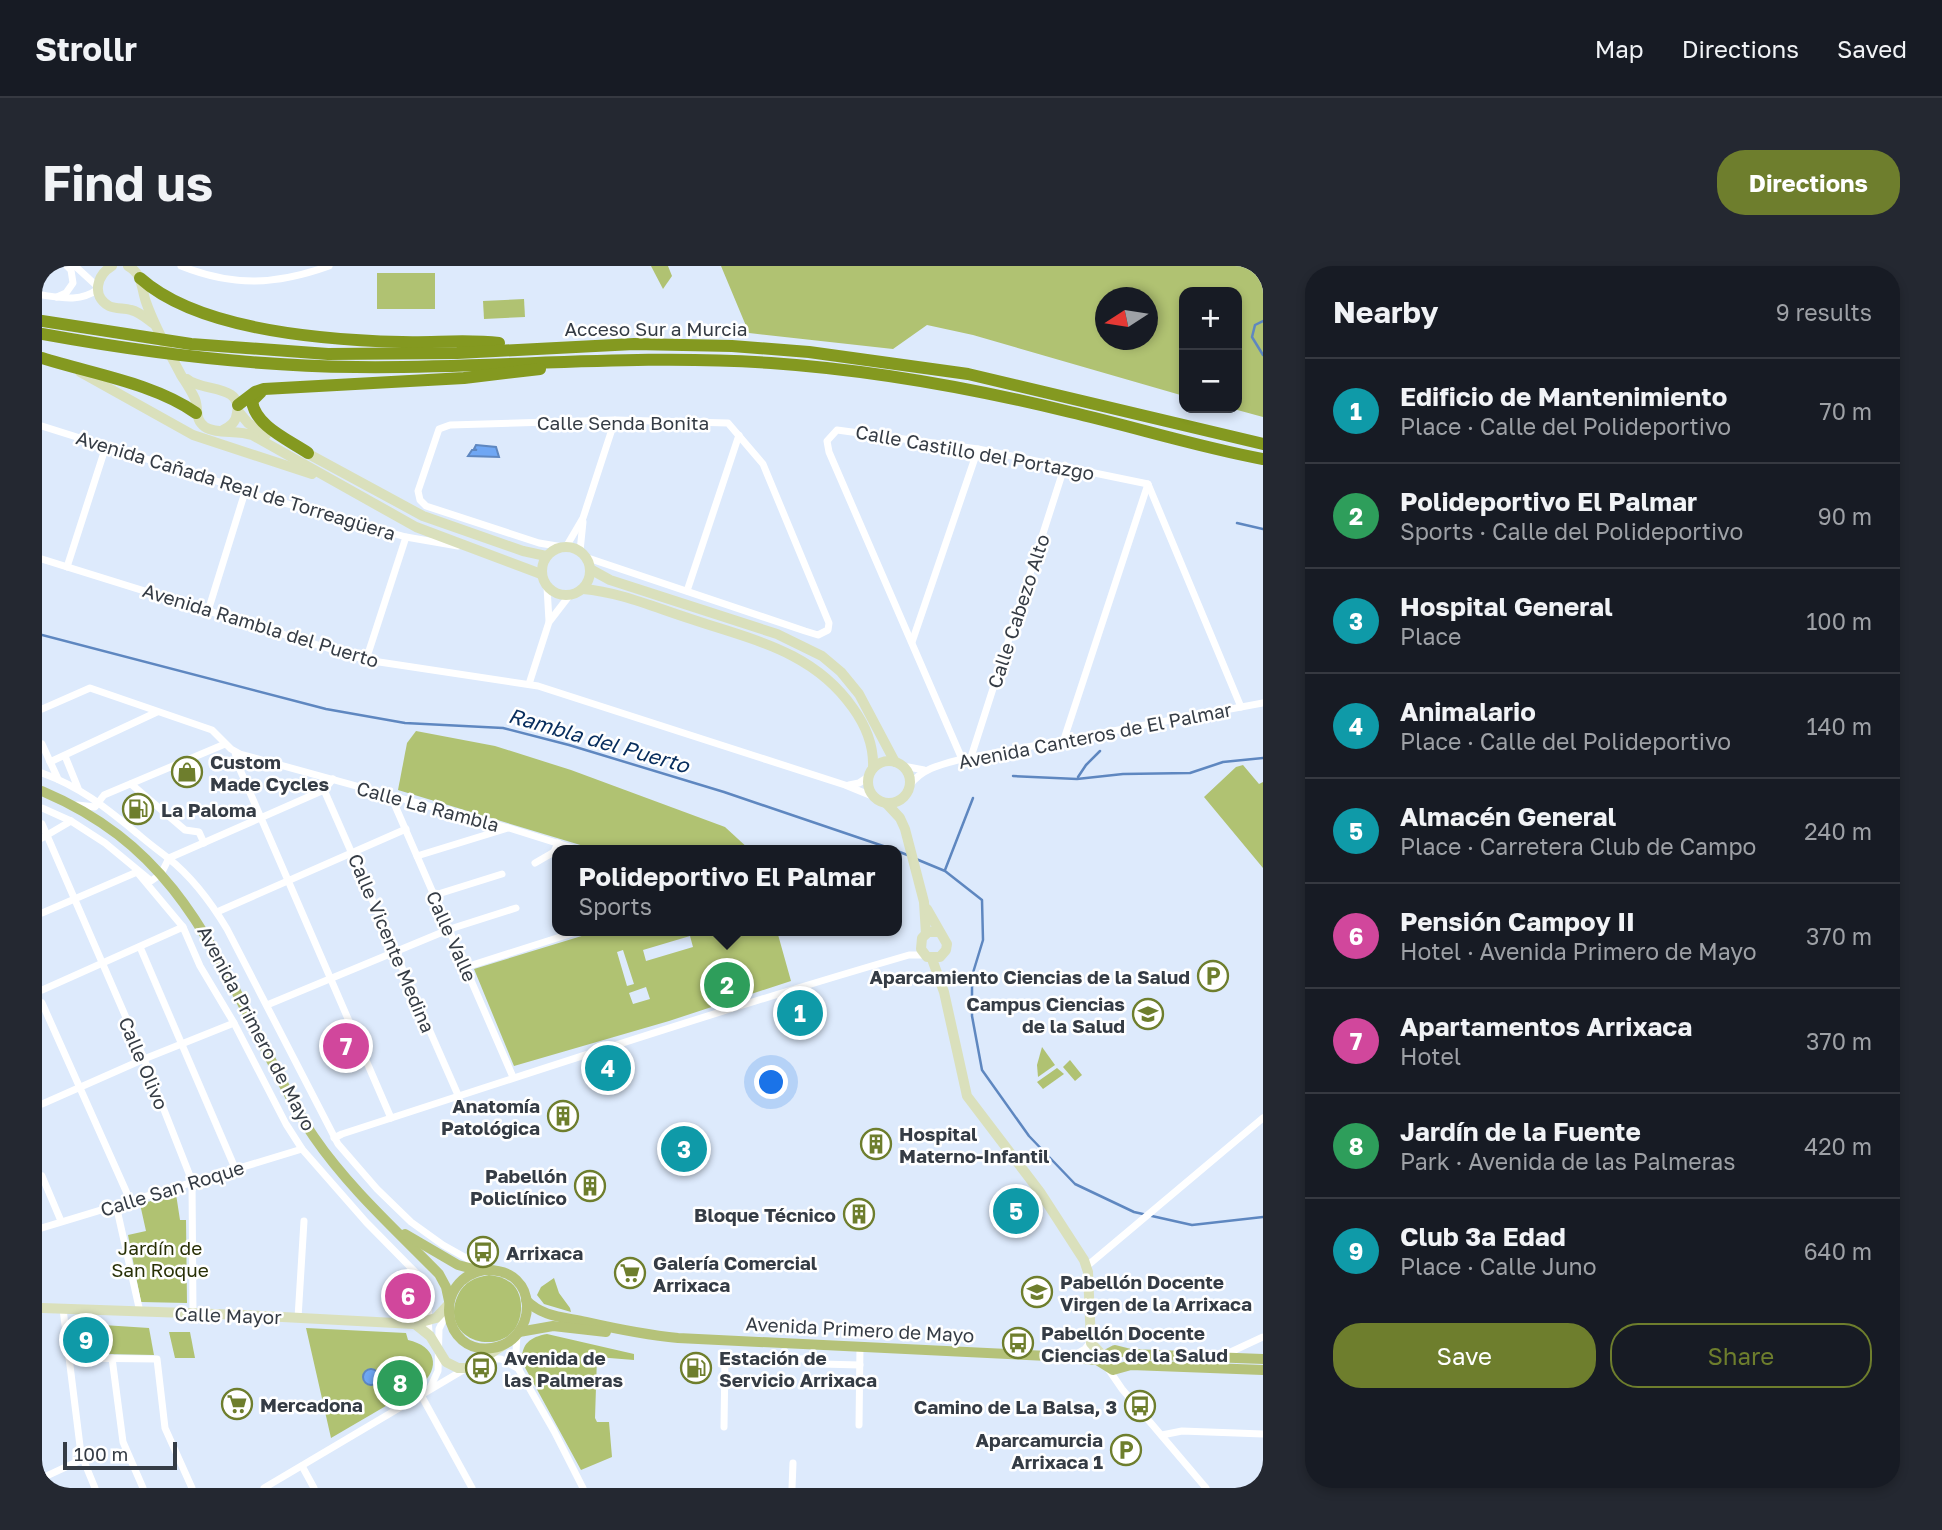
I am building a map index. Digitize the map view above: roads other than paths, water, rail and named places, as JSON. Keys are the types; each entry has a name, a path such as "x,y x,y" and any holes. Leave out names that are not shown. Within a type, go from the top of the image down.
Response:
{"highway":[{"path":"141,282 188,307 261,328 337,339 494,342 534,347"},
{"name":"Acceso Sur a Murcia","path":"42,321 179,342 294,352 405,354 634,344 775,349 851,356 1010,383 1263,444"},
{"name":"Acceso Sur a Murcia","path":"42,334 189,357 295,365 407,367 578,360 732,360 808,366 885,375 1008,397 1263,459"},
{"path":"42,358 156,392 196,409"},
{"path":"238,408 255,392 264,389 464,378 539,370 578,360"},
{"path":"264,389 252,401 253,410 260,420 308,453"}],"main road":[{"name":"Avenida Primero de Mayo","path":"42,791 73,805 115,833 180,895 207,936 314,1137 341,1172 439,1274 446,1287 448,1305"},
{"name":"Avenida Primero de Mayo","path":"393,1227 458,1265 485,1270"},
{"path":"485,1270 503,1271 514,1277 522,1286 526,1300 525,1318 518,1333 505,1344 486,1349 467,1343 453,1329 448,1305 460,1282 485,1270"},
{"name":"Avenida Primero de Mayo","path":"526,1300 546,1314 622,1331 693,1339 1067,1358 1106,1357"},
{"name":"Avenida Primero de Mayo","path":"518,1333 547,1326 622,1331"},
{"path":"1106,1357 1131,1354 1263,1359"},
{"path":"1106,1357 1263,1370"}],"street":[{"path":"56,297 66,293 74,283 71,270 67,266"},
{"path":"75,266 98,288 104,302 109,306 134,310 155,325"},
{"path":"42,295 84,297 98,288 100,278 112,266"},
{"path":"128,266 136,271 155,325 179,371 196,409 198,420 209,429 243,431 262,439 416,527 541,574"},
{"path":"181,266 201,274 243,281 285,278 329,266"},
{"path":"123,308 137,301 141,282"},
{"path":"71,367 193,435 285,463 335,483"},
{"path":"179,371 196,385 226,391 232,395 238,408 254,428 308,453 423,516 523,551 546,556"},
{"path":"196,409 203,394 214,389"},
{"path":"223,430 233,423 238,408"},
{"path":"564,547 583,518 615,420"},
{"name":"Calle Senda Bonita","path":"564,547 539,543 434,510 420,500 418,491 439,429 444,426 615,420 728,423 763,464 830,623 824,634 806,631 687,591"},
{"name":"Avenida Cañada Real de Torreagüera","path":"42,426 246,492 406,537 473,549"},
{"name":"Calle Castillo del Portazgo","path":"962,759 829,452 827,441 836,430 978,449 1148,484"},
{"path":"550,622 547,587 541,574 546,556 564,547 687,591 738,435"},
{"path":"67,567 106,446"},
{"path":"912,643 978,449"},
{"name":"Calle Cabezo Alto","path":"971,757 1065,465"},
{"path":"1148,484 1241,707"},
{"path":"1064,739 1148,484"},
{"path":"208,611 246,492"},
{"path":"583,518 582,554 590,569 610,580 777,634 822,656 841,672 859,694 899,764 909,774 906,832"},
{"path":"366,660 406,537"},
{"name":"Avenida Rambla del Puerto","path":"42,559 366,660 529,684 872,796"},
{"path":"529,684 550,622 569,596 583,589 590,569"},
{"path":"547,587 558,595 569,596"},
{"path":"583,589 622,597 760,642 812,666 832,682 861,720 871,745 868,787 872,796 887,804 900,817 906,832 924,902 926,934"},
{"path":"42,709 90,688 212,730 235,752 333,779"},
{"name":"Avenida Canteros de El Palmar","path":"899,764 915,770 929,769 971,757 1263,703"},
{"path":"50,762 158,712"},
{"path":"42,744 50,762 48,776"},
{"path":"73,805 94,807 104,796 225,744"},
{"path":"235,752 236,760 329,979 391,1118"},
{"path":"65,756 78,788"},
{"path":"845,785 859,783 881,762 899,764"},
{"name":"Avenida Canteros de El Palmar","path":"909,789 917,777 929,769"},
{"name":"Avenida Primero de Mayo","path":"48,776 78,788 99,802 169,858 217,912 334,1139 362,1173 411,1222 485,1270"},
{"name":"Calle La Rambla","path":"169,858 324,790 333,779 564,845"},
{"path":"131,784 186,830 199,832 204,843"},
{"path":"887,804 897,803 909,789"},
{"name":"Calle Vicente Medina","path":"324,790 458,1096"},
{"name":"Calle Valle","path":"390,794 513,1077"},
{"name":"Avenida Primero de Mayo","path":"42,808 71,821 105,843 137,872 183,927 200,966 302,1149 366,1223 426,1283 430,1295 430,1336"},
{"path":"44,837 71,821"},
{"name":"Calle Olivo","path":"42,824 44,837 75,899 144,1059 192,1181 193,1314"},
{"path":"417,856 509,828"},
{"path":"217,912 406,829"},
{"path":"535,863 552,853"},
{"path":"42,914 137,872 150,881 161,874 169,858"},
{"path":"435,895 502,874"},
{"path":"334,1139 342,1133 513,1077 909,955 929,955 946,950 945,937 939,932 924,902"},
{"path":"267,1005 450,929 516,908"},
{"path":"42,990 183,927"},
{"path":"939,932 926,934 920,941 940,977 967,1096 1040,1192 1087,1266 1106,1357 1122,1389 1206,1488"},
{"path":"466,967 563,936"},
{"path":"140,947 235,1168"},
{"path":"42,1003 130,1200"},
{"path":"42,1104 234,1023"},
{"path":"1087,1266 1125,1231 1263,1118"},
{"name":"Calle San Roque","path":"42,1228 302,1149"},
{"path":"42,1176 61,1222"},
{"path":"116,1205 140,1312"},
{"path":"298,1318 304,1221"},
{"path":"424,1393 438,1371 439,1329 448,1305"},
{"name":"Calle Mayor","path":"42,1308 414,1324 440,1315 448,1305"},
{"path":"63,1309 83,1459 95,1488"},
{"path":"414,1324 430,1336 450,1365 468,1368"},
{"path":"518,1333 516,1352 519,1370 583,1488"},
{"path":"1220,1357 1263,1337"},
{"path":"264,1488 484,1359 505,1344"},
{"path":"859,1425 860,1346"},
{"path":"1067,1358 1083,1351 1106,1357"},
{"path":"69,1358 157,1359 165,1428 192,1488"},
{"path":"112,1358 123,1442 143,1488"},
{"path":"724,1427 725,1358 806,1359 821,1364 860,1365"},
{"path":"484,1359 500,1359 519,1370"},
{"path":"424,1393 472,1488"},
{"path":"1162,1435 1182,1431 1263,1434"},
{"path":"42,1478 83,1459"},
{"path":"792,1488 793,1462"},
{"path":"302,1466 314,1488"}],"water":[{"path":"476,445 496,447 499,457 468,456 472,450 477,450 474,449"},
{"path":"368,1369 374,1369 379,1377 377,1383 368,1385 363,1380 363,1374"}],"waterway":[{"path":"1263,321 1255,325 1252,337 1263,355"},
{"path":"1237,523 1263,529"},
{"name":"Rambla del Puerto","path":"42,635 326,709 405,723 503,728 724,792 880,845"},
{"path":"1078,777 1100,751"},
{"path":"1013,776 1077,779 1123,774 1190,773 1223,762 1263,758"},
{"path":"945,870 973,798"},
{"name":"Rambla del Puerto","path":"902,853 910,856"},
{"name":"Rambla del Puerto","path":"916,859 945,871 982,900 983,940 972,976 972,1016 982,1070 1029,1136 1075,1184 1134,1212 1192,1225 1263,1217"}],"place":[{"name":"Custom Made Cycles","path":"187,772"},
{"name":"La Paloma","path":"138,809"},
{"name":"Aparcamiento Ciencias de la Salud","path":"1213,976"},
{"name":"Polideportivo El Palmar","path":"727,985"},
{"name":"Edificio de Mantenimiento","path":"800,1013"},
{"name":"Campus Ciencias de la Salud","path":"1148,1014"},
{"name":"Apartamentos Arrixaca","path":"346,1046"},
{"name":"Animalario","path":"608,1068"},
{"name":"Anatomía Patológica","path":"563,1116"},
{"name":"Hospital Materno-Infantil","path":"876,1144"},
{"name":"Hospital General","path":"684,1149"},
{"name":"Pabellón Policlínico","path":"590,1186"},
{"name":"Almacén General","path":"1016,1211"},
{"name":"Bloque Técnico","path":"859,1214"},
{"name":"Arrixaca","path":"483,1252"},
{"name":"Galería Comercial Arrixaca","path":"630,1273"},
{"name":"Pabellón Docente Virgen de la Arrixaca","path":"1037,1292"},
{"name":"Pensión Campoy II","path":"408,1296"},
{"name":"Club 3ª Edad","path":"86,1340"},
{"name":"Pabellón Docente Ciencias de la Salud","path":"1018,1343"},
{"name":"Avenida de las Palmeras","path":"481,1368"},
{"name":"Estación de Servicio Arrixaca","path":"696,1368"},
{"name":"Jardín de la Fuente","path":"400,1383"},
{"name":"Mercadona","path":"237,1404"},
{"name":"Camino de La Balsa, 3","path":"1140,1406"},
{"name":"Aparcamurcia Arrixaca 1","path":"1126,1450"}],"park label":[{"name":"Jardín de San Roque","path":"160,1258"}]}
